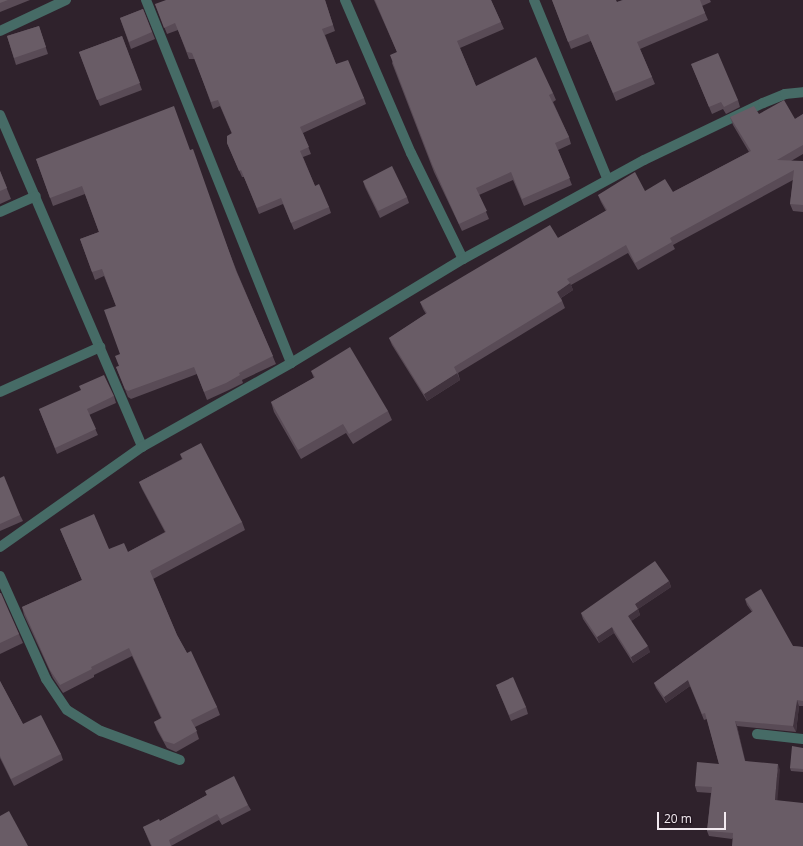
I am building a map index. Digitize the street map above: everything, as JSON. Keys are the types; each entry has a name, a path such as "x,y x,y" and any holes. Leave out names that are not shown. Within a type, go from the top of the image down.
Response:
{"street":[{"path":"0,31 66,0"},
{"path":"146,0 291,363"},
{"path":"344,0 411,153 463,259"},
{"path":"534,0 607,178"},
{"path":"0,546 142,447 291,363 463,259 607,178 762,103 784,94 803,92"},
{"path":"0,115 36,196 142,447"},
{"path":"0,212 36,196"},
{"path":"0,392 100,347"},
{"path":"0,576 46,679 67,710 101,731 180,760"},
{"path":"757,734 803,739"}],"building":[{"path":"0,0 8,0 0,3"},
{"path":"166,0 325,0 333,25 322,29 336,64 348,60 364,98 300,127 309,147 300,151 315,186 319,184 329,207 291,223 281,198 257,208 241,170 239,171 227,143 227,136 232,133 218,100 211,102 192,53 187,52 175,23 164,28 155,4"},
{"path":"375,0 491,0 501,22 457,41 476,86 536,57 553,93 549,95 569,137 555,143 570,178 522,199 511,172 476,188 487,211 459,224 432,164 390,55 397,52"},
{"path":"552,0 616,0 617,2 623,0 700,0 705,13 637,42 652,77 613,93 588,34 568,42"},
{"path":"143,9 152,32 129,42 120,18"},
{"path":"39,26 46,47 14,58 7,36"},
{"path":"122,36 140,83 97,100 79,52"},
{"path":"718,53 738,100 724,107 721,102 709,107 691,64"},
{"path":"784,100 795,119 803,114 803,145 777,160 803,161 803,205 790,204 794,170 670,238 672,242 635,263 626,245 567,279 570,283 557,292 562,301 454,367 457,373 424,394 389,338 427,313 420,302 550,225 558,238 607,210 598,195 635,172 645,191 665,179 673,192 751,151 730,117 754,106 759,114"},
{"path":"174,106 190,150 193,149 236,271 273,356 239,373 240,375 226,383 204,392 194,367 128,391 125,389 116,367 119,366 115,356 120,354 104,310 116,306 102,269 92,272 80,239 99,232 82,186 50,198 36,159"},
{"path":"392,166 407,197 378,211 363,181"},
{"path":"0,171 7,188 0,191"},
{"path":"350,347 388,411 349,434 343,424 298,450 271,402 315,377 311,371"},
{"path":"104,375 114,396 87,409 96,429 55,448 39,409 81,390 79,386"},
{"path":"201,443 242,522 150,571 177,635 187,653 191,651 217,707 191,720 197,731 174,744 164,741 154,722 162,718 129,648 91,667 92,669 60,685 50,670 22,607 82,580 60,529 94,514 109,549 124,543 128,552 166,532 139,482 183,459 180,454"},
{"path":"4,476 20,515 0,524 0,478"},
{"path":"655,561 669,581 635,604 638,609 628,616 648,646 631,657 612,627 597,637 581,613"},
{"path":"761,589 793,646 803,647 803,701 797,700 793,726 735,721 745,761 778,764 775,800 803,803 803,846 732,846 733,833 707,831 712,787 695,786 697,762 719,764 705,713 702,714 688,680 664,697 654,683 753,611 745,599"},
{"path":"0,593 19,634 0,643"},
{"path":"513,677 526,707 509,715 496,685"},
{"path":"0,681 23,724 41,715 61,754 11,779 0,756"},
{"path":"792,746 803,748 803,769 790,768"},
{"path":"234,776 248,805 220,819 217,814 169,840 171,846 152,846 143,827 159,819 160,821 207,795 205,791"},
{"path":"9,811 28,846 0,846 0,816"}]}
